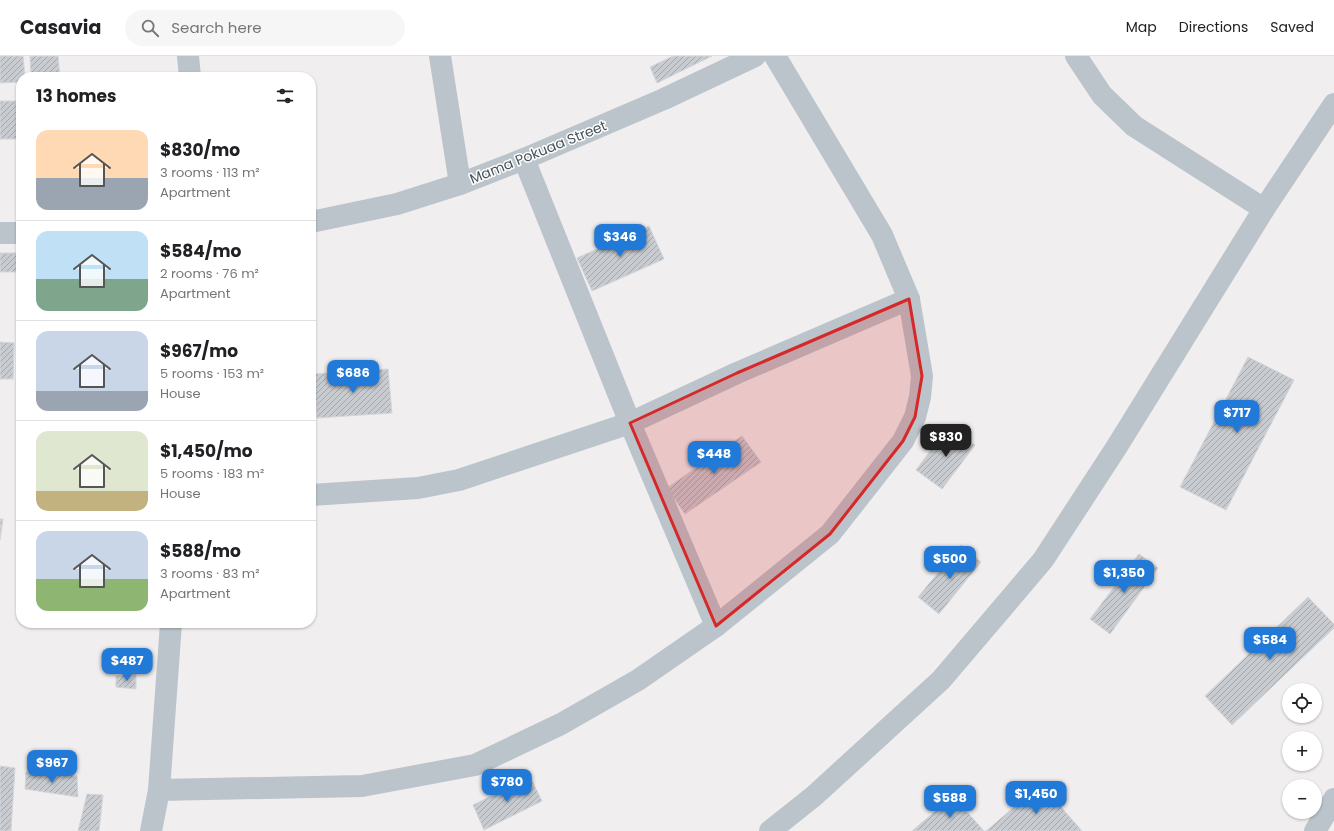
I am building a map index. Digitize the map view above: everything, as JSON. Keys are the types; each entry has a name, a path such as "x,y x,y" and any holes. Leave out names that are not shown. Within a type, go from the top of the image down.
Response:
{"street":[{"path":"188,56 190,72"},
{"path":"440,56 460,184"},
{"name":"Mama Pokuaa Street","path":"316,221 397,204 460,184 524,159 664,100 755,56"},
{"path":"159,790 362,786 475,765 561,724 638,680 716,626 830,534 904,441 915,417 920,397 922,376 909,299 882,235 775,56"},
{"path":"1076,56 1102,95 1134,126 1264,209"},
{"path":"770,831 814,796 941,680 1043,560 1116,448 1264,209 1334,104"},
{"path":"524,159 630,423 716,626"},
{"path":"0,233 16,233"},
{"path":"316,495 418,488 459,480 630,423 737,373 909,299"},
{"path":"151,831 159,790 171,628"},
{"path":"1315,831 1334,799"}],"highlighted area":[{"path":"909,299 922,376 915,417 903,441 830,534 716,626 630,423 737,373"}],"building":[{"path":"0,56 23,56 25,72 16,72 16,82 0,83"},
{"path":"30,56 58,56 60,72 31,72"},
{"path":"673,56 712,56 657,83 650,67"},
{"path":"0,101 16,101 16,139 0,139"},
{"path":"649,226 664,259 592,291 577,258"},
{"path":"0,253 16,253 16,272 0,272"},
{"path":"0,342 14,343 13,379 0,379"},
{"path":"1248,357 1294,380 1226,510 1180,487"},
{"path":"388,369 392,413 317,418 316,374"},
{"path":"949,426 975,445 942,489 916,470"},
{"path":"742,436 761,462 685,514 667,488"},
{"path":"0,519 3,519 0,540"},
{"path":"961,545 981,562 939,614 918,597"},
{"path":"1139,554 1158,568 1110,634 1090,619"},
{"path":"1308,597 1334,624 1334,628 1232,725 1205,696"},
{"path":"136,674 136,689 116,687 116,676"},
{"path":"0,766 15,768 11,831 0,831"},
{"path":"26,772 77,776 78,797 25,789"},
{"path":"530,777 542,801 484,830 473,805"},
{"path":"1041,784 1082,831 986,831"},
{"path":"87,794 103,795 99,831 78,831"},
{"path":"953,796 984,831 912,831"}]}
